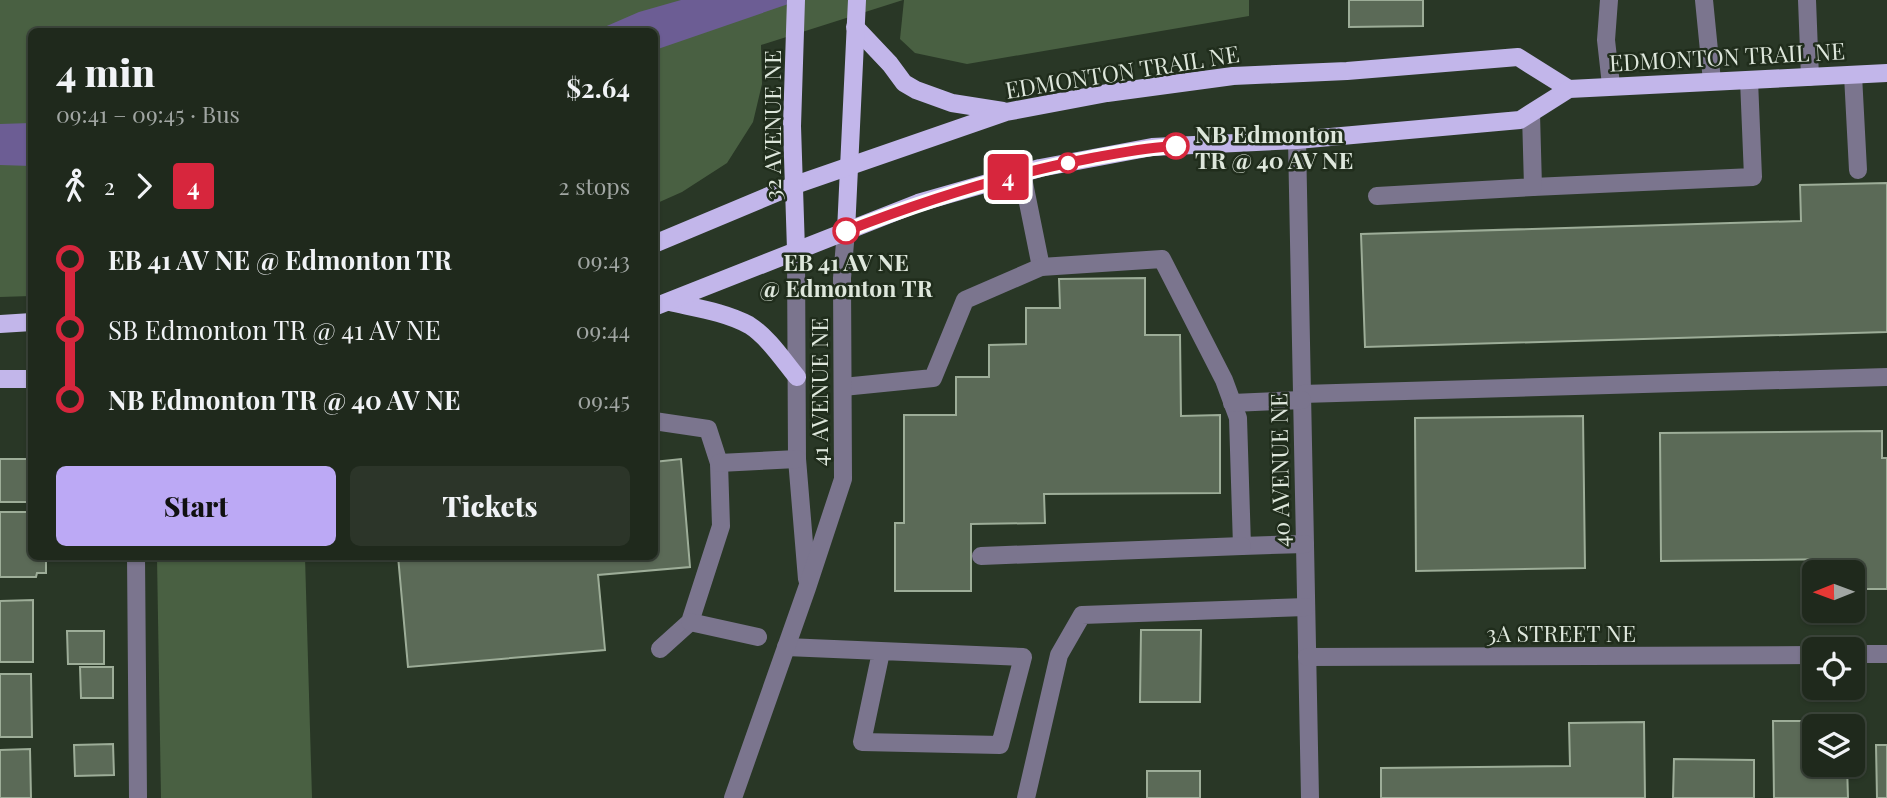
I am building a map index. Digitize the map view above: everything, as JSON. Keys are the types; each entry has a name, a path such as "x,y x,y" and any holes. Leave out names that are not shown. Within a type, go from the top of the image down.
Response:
{"main road":[{"name":"32 AVENUE NE","path":"796,0 792,125 796,250"},
{"path":"846,231 857,0"},
{"path":"855,27 904,83 916,90 952,103 1006,112"},
{"name":"EDMONTON TRAIL NE","path":"658,242 795,185 1006,112 1107,93 1233,76 1347,71 1518,57 1569,89"},
{"name":"EDMONTON TRAIL NE","path":"662,304 918,203 1022,173 1152,147 1297,141 1520,120 1569,89 1887,73"},
{"path":"662,304 724,315 750,326 779,354 797,377"},
{"path":"0,324 28,322"},
{"path":"0,379 28,379"}],"street":[{"path":"1609,0 1606,40 1611,85"},
{"path":"1704,0 1712,81"},
{"path":"1807,0 1810,77"},
{"path":"1853,75 1858,170"},
{"path":"1377,196 1753,177 1749,80"},
{"path":"1531,114 1533,187"},
{"name":"40 AVENUE NE","path":"1297,141 1310,798"},
{"path":"1022,173 1041,267"},
{"name":"41 AVENUE NE","path":"733,798 843,479 842,278 846,231"},
{"name":"41 AVENUE NE","path":"796,250 797,459 807,588"},
{"path":"843,387 933,378 965,300 1041,267 1161,259 1224,380 1238,418 1242,546"},
{"path":"1232,403 1302,397 1887,377"},
{"path":"658,422 708,429 719,463 721,526 690,622 660,649"},
{"path":"719,463 797,459"},
{"path":"981,556 1305,544"},
{"path":"136,560 138,798"},
{"path":"1026,798 1059,656 1082,615 1306,607"},
{"path":"690,622 758,637"},
{"path":"786,647 1023,657 1000,745 862,742 881,652"},
{"path":"1865,654 1887,654"},
{"name":"3A STREET NE","path":"1307,656 1802,655"}],"green space":[{"path":"0,0 903,0 761,45 762,84 753,122 727,163 682,192 658,203 658,28 28,28 28,296 0,297"},
{"path":"904,0 1249,0 1249,16 967,64 915,53 900,39"},
{"path":"157,560 305,560 312,798 161,798"}],"shaded area":[{"path":"681,0 800,0 658,49 658,28 602,28 639,12"},
{"path":"28,123 28,166 0,165 0,124"}],"building":[{"path":"1349,0 1423,0 1423,26 1349,27"},
{"path":"1887,183 1887,332 1365,347 1361,234 1801,221 1800,185"},
{"path":"1145,278 1145,335 1180,335 1181,416 1220,415 1220,493 1044,494 1045,523 971,524 971,591 895,591 895,523 904,523 904,415 956,415 956,377 989,377 989,345 1026,344 1026,308 1060,308 1059,279"},
{"path":"1583,416 1585,568 1416,571 1415,418"},
{"path":"1882,431 1882,458 1887,458 1887,589 1866,589 1866,560 1661,561 1660,433"},
{"path":"0,459 28,459 28,502 0,502"},
{"path":"681,459 690,567 598,575 605,650 408,667 398,560 658,560 658,462"},
{"path":"0,512 28,512 28,560 46,560 46,573 37,573 36,577 0,577"},
{"path":"33,600 33,662 0,662 0,601"},
{"path":"1141,630 1201,630 1200,702 1140,702"},
{"path":"67,631 104,631 104,664 68,664"},
{"path":"80,667 113,667 113,698 81,698"},
{"path":"0,674 31,674 32,737 0,737"},
{"path":"1773,721 1802,721 1802,777 1847,777 1848,798 1774,798"},
{"path":"1644,722 1645,798 1381,798 1381,768 1570,766 1569,723"},
{"path":"113,744 114,775 75,776 74,745"},
{"path":"1876,745 1887,745 1887,798 1877,798"},
{"path":"30,749 31,798 0,798 0,750"},
{"path":"1674,759 1754,760 1754,798 1673,798"},
{"path":"1147,771 1200,771 1200,798 1147,798"}],"bus line":[{"name":"4","path":"846,231 918,203 1040,168 1152,147 1176,146"}],"place":[{"name":"NB Edmonton TR @ 40 AV NE","path":"1176,146"},
{"name":"EB 41 AV NE @ Edmonton TR","path":"846,231"}]}
